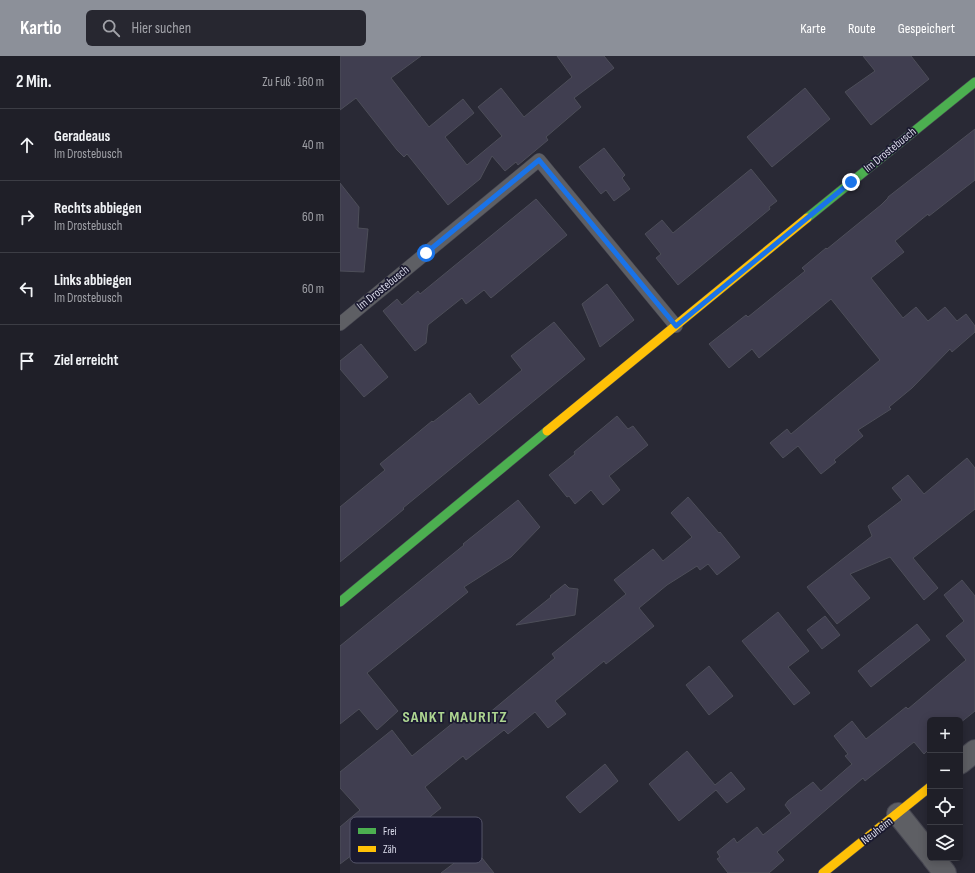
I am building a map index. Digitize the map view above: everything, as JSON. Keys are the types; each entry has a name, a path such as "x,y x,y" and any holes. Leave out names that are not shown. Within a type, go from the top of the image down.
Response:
{"street":[{"name":"Im Drostebusch","path":"340,602 608,380 975,82"},
{"path":"963,761 975,751"},
{"name":"Neuheim","path":"823,873 928,789"},
{"path":"898,814 927,850"},
{"path":"935,861 945,873"}],"lane":[{"name":"Im Drostebusch","path":"340,324 539,160 676,326"}],"building":[{"path":"340,56 421,56 391,78 429,127 463,99 474,113 445,137 467,165 502,136 478,107 501,88 524,117 572,77 557,56 604,56 614,68 574,98 581,107 546,137 548,140 518,165 516,162 505,171 492,156 480,179 448,205 407,154 404,157 397,150 356,98 340,110"},
{"path":"863,56 911,56 929,79 871,125 845,92 875,71"},
{"path":"805,88 830,119 772,167 747,137"},
{"path":"975,129 975,180 929,216 928,214 895,241 904,252 871,278 903,318 916,307 928,321 945,307 957,321 966,314 975,326 975,332 952,352 950,349 912,388 889,407 891,409 858,430 863,436 834,460 836,462 821,474 798,446 783,458 770,443 787,429 791,434 880,360 831,299 759,358 752,349 729,368 709,344 746,315 748,317 805,271 802,268 881,205 888,197"},
{"path":"604,148 625,175 622,178 630,189 614,201 606,190 601,194 579,167"},
{"path":"751,169 777,201 769,207 770,209 678,285 656,258 661,254 645,234 662,220 673,233"},
{"path":"340,183 359,207 358,228 368,229 364,272 340,271"},
{"path":"536,199 567,235 491,298 484,290 466,304 462,298 428,325 426,343 415,351 383,311 397,299 402,305 418,291 420,294"},
{"path":"607,284 634,320 600,347 582,304"},
{"path":"554,322 585,359 403,508 404,509 340,562 340,507 385,470 380,464 432,421 433,422 470,393 479,405 522,370 511,356"},
{"path":"361,344 388,377 364,397 340,369 340,361"},
{"path":"617,416 628,429 633,426 648,445 609,476 620,490 603,505 591,490 575,504 569,496 567,497 549,475"},
{"path":"967,458 975,468 975,509 913,558 938,588 924,600 890,557 850,574 870,598 837,624 807,587 872,536 868,526 902,500 892,488 908,475 924,494"},
{"path":"688,497 719,533 720,532 740,557 717,575 708,564 700,570 697,566 667,585 639,608 654,626 606,664 604,661 555,701 566,714 548,728 535,712 508,734 504,730 466,760 463,756 425,787 441,808 430,817 352,817 360,810 340,788 340,772 392,730 412,756 459,718 463,723 476,712 482,719 555,658 552,654 626,594 614,580 653,549 663,561 692,537 671,513"},
{"path":"518,500 540,527 511,557 464,587 468,592 367,673 398,711 377,730 359,709 340,724 340,646"},
{"path":"962,580 975,596 975,711 963,721 963,717 927,717 927,751 924,754 914,742 865,781 863,778 777,852 784,860 769,873 728,873 717,859 720,857 717,852 734,838 737,843 757,827 763,835 791,813 785,805 788,801 813,782 821,791 852,764 845,756 848,754 834,736 852,721 866,739 906,707 908,709 966,660 946,636 964,621 944,595"},
{"path":"565,584 569,588 578,589 575,615 516,625 551,597 550,596"},
{"path":"778,612 809,651 788,667 810,693 794,705 742,641"},
{"path":"825,616 840,635 822,649 807,630"},
{"path":"917,624 930,640 871,687 858,671"},
{"path":"709,666 733,696 709,715 686,685"},
{"path":"687,751 715,785 731,772 745,789 727,803 716,790 679,821 649,784"},
{"path":"605,764 618,781 580,813 566,797"},
{"path":"350,818 350,856 340,864 340,827"},
{"path":"482,858 494,873 441,873 454,863 482,863"}],"traffic: fast":[{"path":"807,218 975,82"},
{"path":"340,602 547,431"}],"traffic: slow":[{"path":"547,431 807,218"},
{"path":"823,873 928,789"}],"district":[{"name":"SANKT MAURITZ","path":"455,717"}],"route":[{"path":"426,253 539,160 676,326 851,182"}]}
